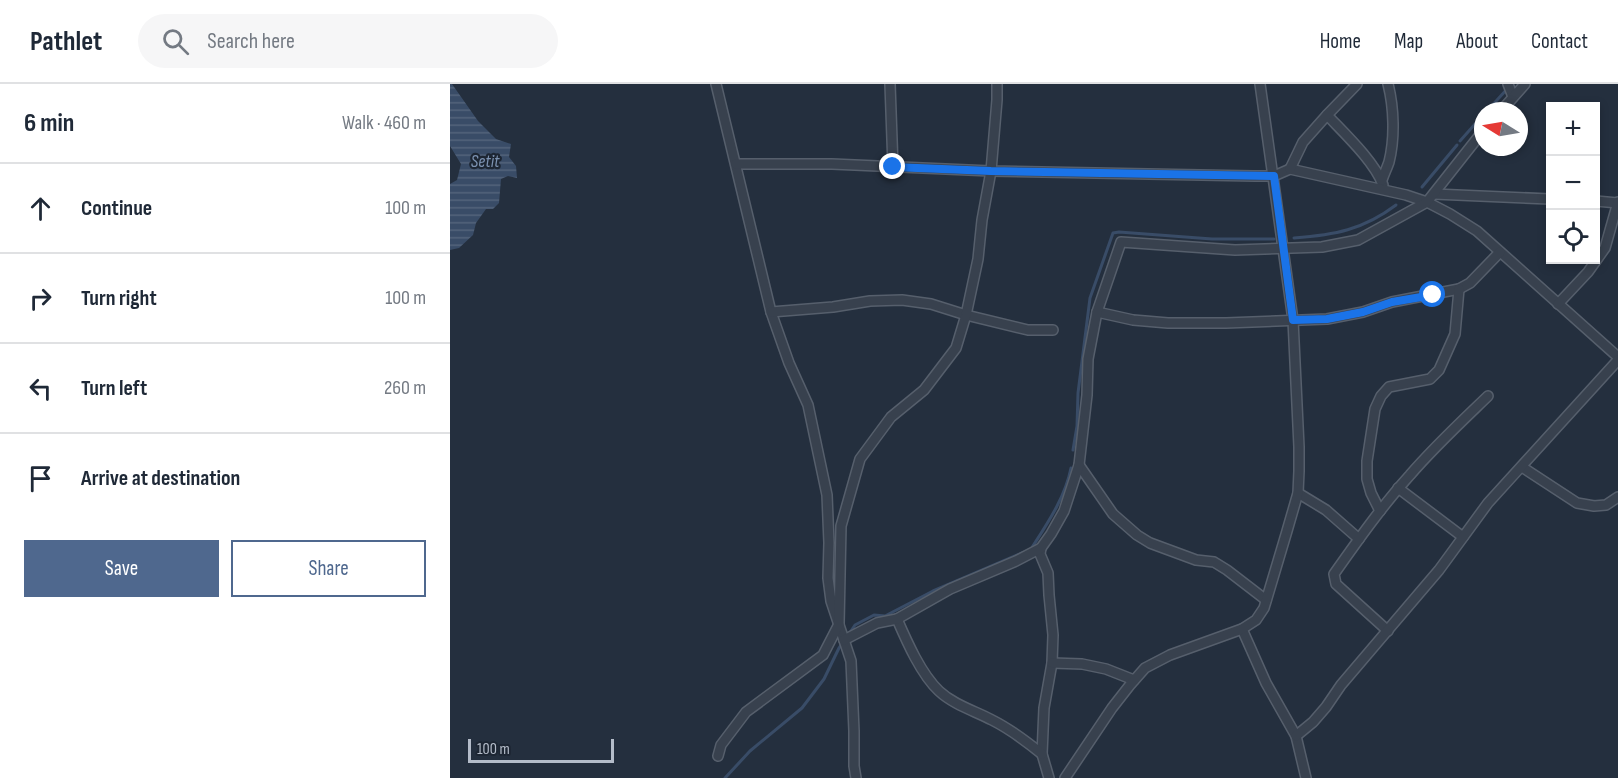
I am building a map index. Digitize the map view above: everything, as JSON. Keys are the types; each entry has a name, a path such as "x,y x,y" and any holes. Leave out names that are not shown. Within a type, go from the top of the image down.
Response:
{"street":[{"path":"716,84 771,312 789,363 808,405 827,495 830,543 828,578 831,601 851,661 856,778"},
{"path":"890,84 893,167"},
{"path":"718,756 721,745 746,712 823,655 839,624 841,526 860,459 891,417 924,390 956,348 978,259 991,171 997,84"},
{"path":"1065,778 1112,708 1146,668 1170,655 1242,629 1256,620 1264,608 1298,493 1299,447 1293,320 1260,84"},
{"path":"1290,169 1303,142 1358,84"},
{"path":"1383,185 1392,138 1392,99 1389,84"},
{"path":"1508,84 1513,97"},
{"path":"1509,102 1525,84"},
{"path":"1327,115 1362,154 1383,185"},
{"path":"844,640 877,623 897,619 950,589 1016,561 1041,548 1051,534 1064,511 1080,465 1088,395 1088,359 1096,312 1121,242 1235,250 1322,247 1359,240 1428,202 1474,142"},
{"path":"736,164 832,164 991,171 1274,176 1290,169 1383,185 1428,202 1477,231 1618,358 1488,502 1438,570 1341,685 1326,707 1296,736"},
{"path":"1434,194 1546,199"},
{"path":"1558,304 1588,272 1605,248 1618,202 1600,201"},
{"path":"1096,312 1133,320 1168,322 1226,323 1327,319 1363,312 1392,302 1459,289 1470,283 1500,252"},
{"path":"1380,511 1366,479 1375,409 1381,396 1389,387 1430,379 1439,370 1455,334 1459,289"},
{"path":"771,312 833,308 870,301 902,300 931,303 966,315 1028,330 1053,330"},
{"path":"1388,631 1336,584 1334,574 1398,488 1441,440 1488,396"},
{"path":"1080,465 1113,514 1137,535 1150,543 1196,560 1214,562 1266,600"},
{"path":"1522,466 1577,503 1594,506 1606,505 1618,497"},
{"path":"1398,488 1463,537"},
{"path":"1298,493 1326,510 1359,539"},
{"path":"1041,548 1040,555 1048,573 1053,635 1052,663 1044,708 1042,754 1049,778"},
{"path":"897,619 920,665 939,691 962,706 993,720 1023,738 1042,754"},
{"path":"1242,629 1266,683 1296,736 1306,778"},
{"path":"1052,663 1082,664 1106,669 1134,680"}],"water":[{"name":"Setit","path":"450,84 478,121 496,139 511,144 509,157 516,166 517,178 508,176 501,179 499,203 493,209 486,209 476,223 473,235 459,248 450,250 450,184 457,180 461,164 450,146"}],"waterway":[{"path":"1495,102 1508,88"},
{"path":"1460,141 1474,125"},
{"path":"1422,187 1457,145"},
{"path":"1294,238 1348,230 1372,220 1396,205"},
{"path":"1073,450 1090,298 1113,233 1212,239 1274,239"},
{"path":"1031,549 1060,500 1071,468"},
{"path":"849,634 855,625 874,615 885,616 933,591 1022,553"},
{"path":"725,778 750,751 802,708 824,679 843,642"}],"route":[{"path":"893,167 1274,176 1293,320 1327,319 1363,312 1392,302 1433,295"}]}
